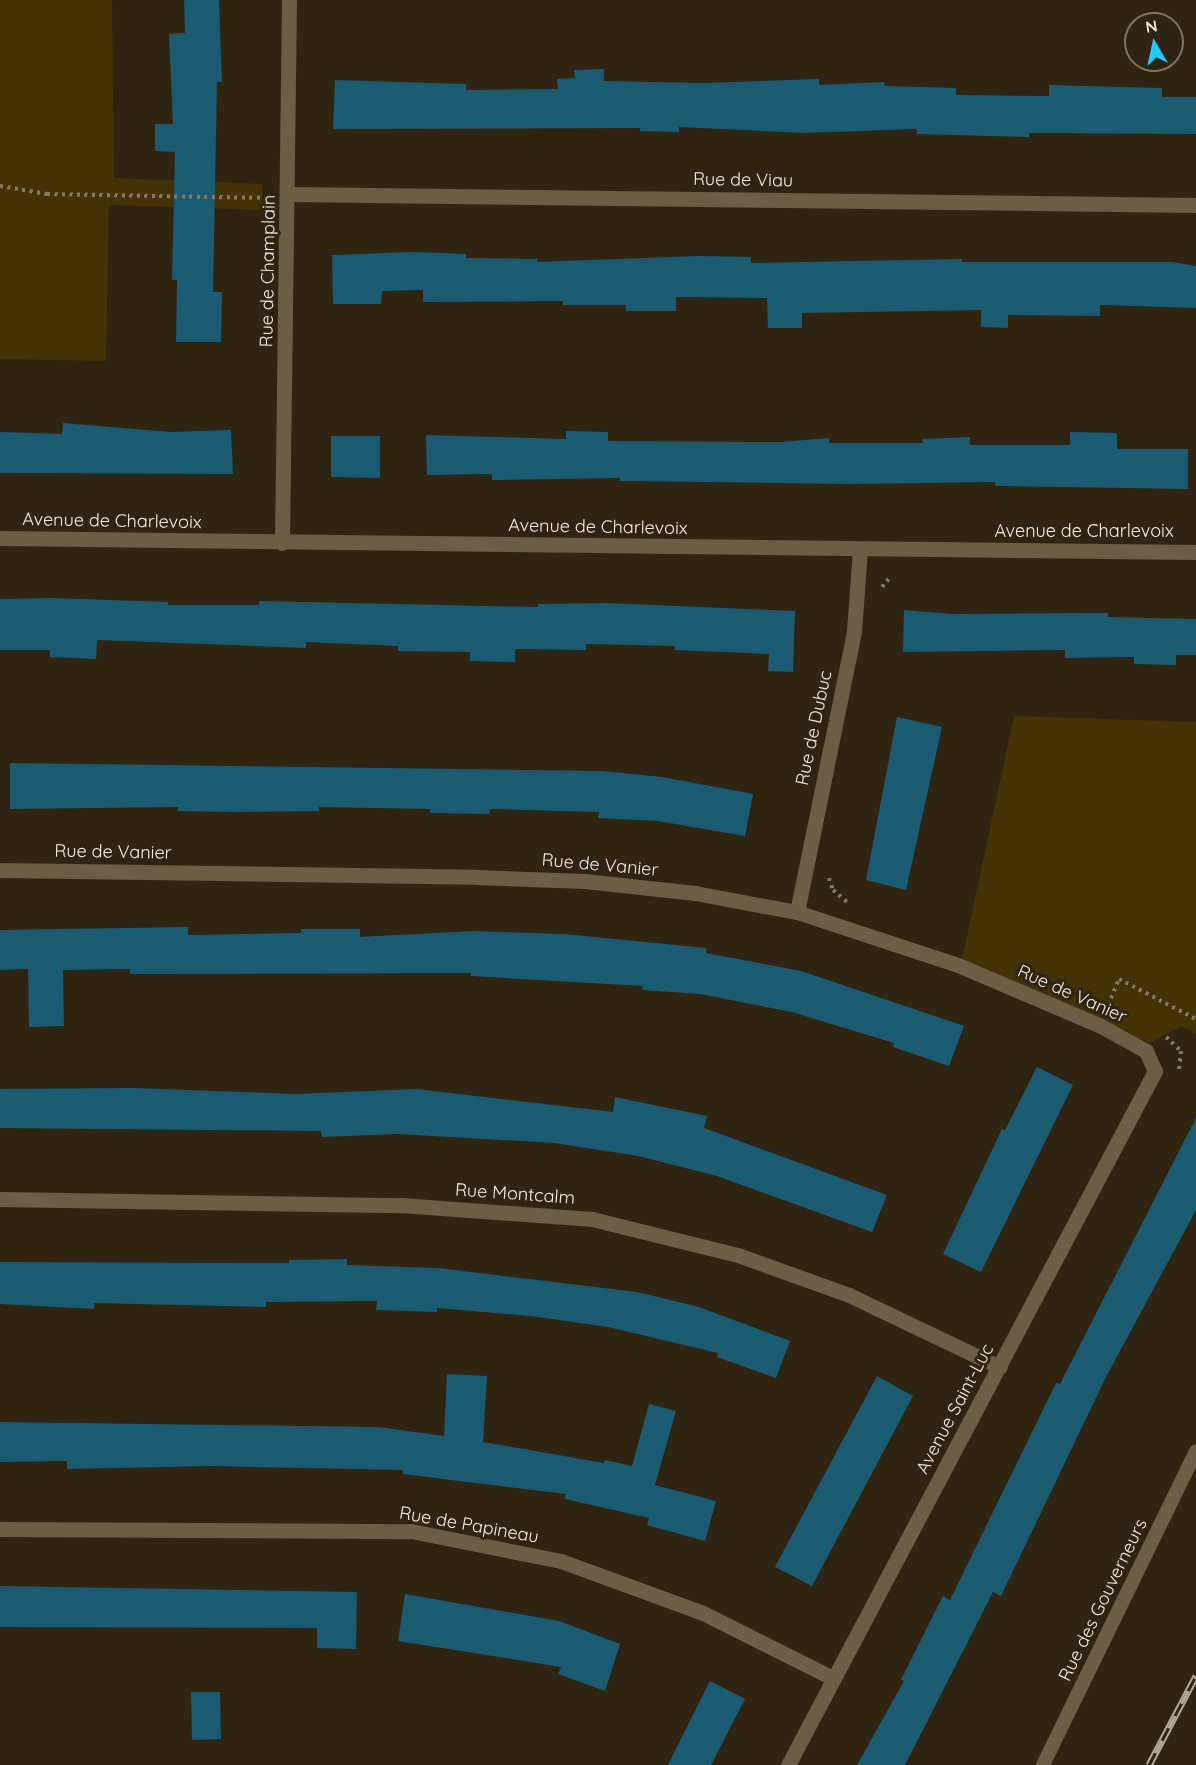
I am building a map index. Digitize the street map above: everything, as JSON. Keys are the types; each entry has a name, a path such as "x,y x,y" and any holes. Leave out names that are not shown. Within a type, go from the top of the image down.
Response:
{"street":[{"name":"Rue de Champlain","path":"282,543 289,194 289,0"},
{"name":"Rue de Viau","path":"289,194 1196,205"},
{"name":"Avenue de Charlevoix","path":"0,538 860,550 1196,552"},
{"name":"Rue de Dubuc","path":"797,912 854,631 860,550"},
{"name":"Rue de Vanier","path":"0,870 585,881 694,893 797,912 958,965 1099,1025 1146,1051 1155,1071"},
{"name":"Avenue Saint-Luc","path":"788,1765 1155,1071"},
{"name":"Rue Montcalm","path":"0,1198 401,1205 592,1219 738,1255 849,1295 1000,1367"},
{"name":"Rue de Papineau","path":"0,1529 411,1531 561,1561 703,1613 834,1678"}],"lane":[{"name":"Rue des Gouverneurs","path":"1043,1765 1196,1451"}],"path":[{"path":"0,186 47,194 265,198 289,194"},
{"path":"875,596 891,576"},
{"path":"825,867 833,890 849,904"},
{"path":"1099,1025 1119,979 1196,1019"}],"shaded area":[{"path":"0,0 112,0 114,178 262,184 263,210 109,205 106,361 0,359"},
{"path":"1014,716 1196,722 1196,1034 1181,1026 1150,1043 962,959"}],"building":[{"path":"184,0 219,0 222,82 217,82 213,292 222,292 221,342 176,342 177,280 172,280 175,152 155,151 155,124 173,124 169,34 185,33"},
{"path":"604,69 604,81 702,83 819,79 819,85 884,82 885,86 956,88 956,95 1049,96 1049,85 1162,88 1162,97 1196,97 1196,134 1029,133 1029,137 917,134 917,129 803,133 679,127 679,132 640,131 640,128 333,129 335,80 466,84 466,90 558,89 557,79 575,78 574,70"},
{"path":"413,252 466,254 466,258 537,259 537,262 699,256 751,257 751,263 962,259 962,262 1172,262 1196,266 1196,308 1100,305 1100,316 1008,315 1008,328 981,327 981,310 802,313 802,328 768,328 767,298 676,297 676,311 626,311 626,305 563,305 563,301 423,302 423,290 382,291 381,304 333,304 332,255"},
{"path":"63,423 170,432 231,430 233,474 0,473 0,432 62,434"},
{"path":"566,431 608,432 608,441 781,442 829,438 829,443 923,443 922,439 970,437 970,445 1070,445 1070,432 1117,433 1117,449 1188,449 1188,489 995,486 995,482 851,484 620,481 620,478 492,480 492,474 427,475 426,435 566,439"},
{"path":"331,436 380,436 380,478 331,477"},
{"path":"52,598 168,602 168,605 259,605 259,601 538,607 538,604 607,603 795,611 793,672 768,671 769,654 675,650 675,646 586,644 586,650 515,649 515,662 470,661 470,652 398,651 398,646 306,642 306,648 97,640 96,659 50,657 50,650 0,650 0,599"},
{"path":"904,610 953,614 1108,613 1108,617 1196,619 1196,655 1176,655 1176,665 1134,664 1134,657 1065,658 1065,650 903,652"},
{"path":"897,717 942,727 906,890 866,880"},
{"path":"10,763 603,771 662,777 753,794 745,836 658,821 598,818 599,812 490,809 490,814 430,813 430,809 319,807 319,811 236,812 178,811 178,807 10,809"},
{"path":"188,927 188,935 301,933 301,929 360,929 360,937 473,931 564,934 706,948 706,953 801,971 964,1026 949,1066 893,1047 894,1043 792,1012 700,994 642,990 643,986 471,976 471,973 130,974 130,969 63,970 64,1026 29,1027 28,969 0,970 0,930"},
{"path":"1037,1067 1073,1085 981,1272 943,1254 1002,1129 1005,1130"},
{"path":"134,1088 296,1094 416,1089 613,1112 615,1097 707,1116 704,1128 887,1195 872,1232 717,1176 638,1156 555,1143 397,1134 322,1137 321,1131 0,1128 0,1089"},
{"path":"1196,1118 1196,1210 1106,1377 1001,1596 993,1592 905,1765 857,1765 904,1681 901,1680 943,1596 950,1600 1056,1383 1060,1384"},
{"path":"347,1259 347,1265 438,1268 637,1292 699,1307 790,1341 776,1378 717,1357 718,1353 608,1327 531,1316 437,1308 437,1312 376,1310 377,1301 266,1302 266,1307 94,1303 94,1309 0,1304 0,1262 289,1263 289,1260"},
{"path":"447,1374 487,1376 483,1442 604,1463 605,1460 632,1466 649,1404 676,1411 655,1485 716,1501 705,1541 647,1525 649,1518 565,1499 566,1494 403,1474 403,1470 212,1466 67,1469 67,1461 0,1462 0,1422 378,1427 444,1436"},
{"path":"877,1376 913,1396 812,1586 775,1567"},
{"path":"0,1586 357,1592 356,1649 317,1648 317,1628 0,1627"},
{"path":"405,1594 559,1621 620,1644 605,1691 558,1674 561,1667 398,1641"},
{"path":"710,1681 745,1699 711,1765 668,1765"},
{"path":"191,1692 220,1692 221,1739 192,1740"}],"railway":[{"path":"1149,1765 1196,1676"}]}
